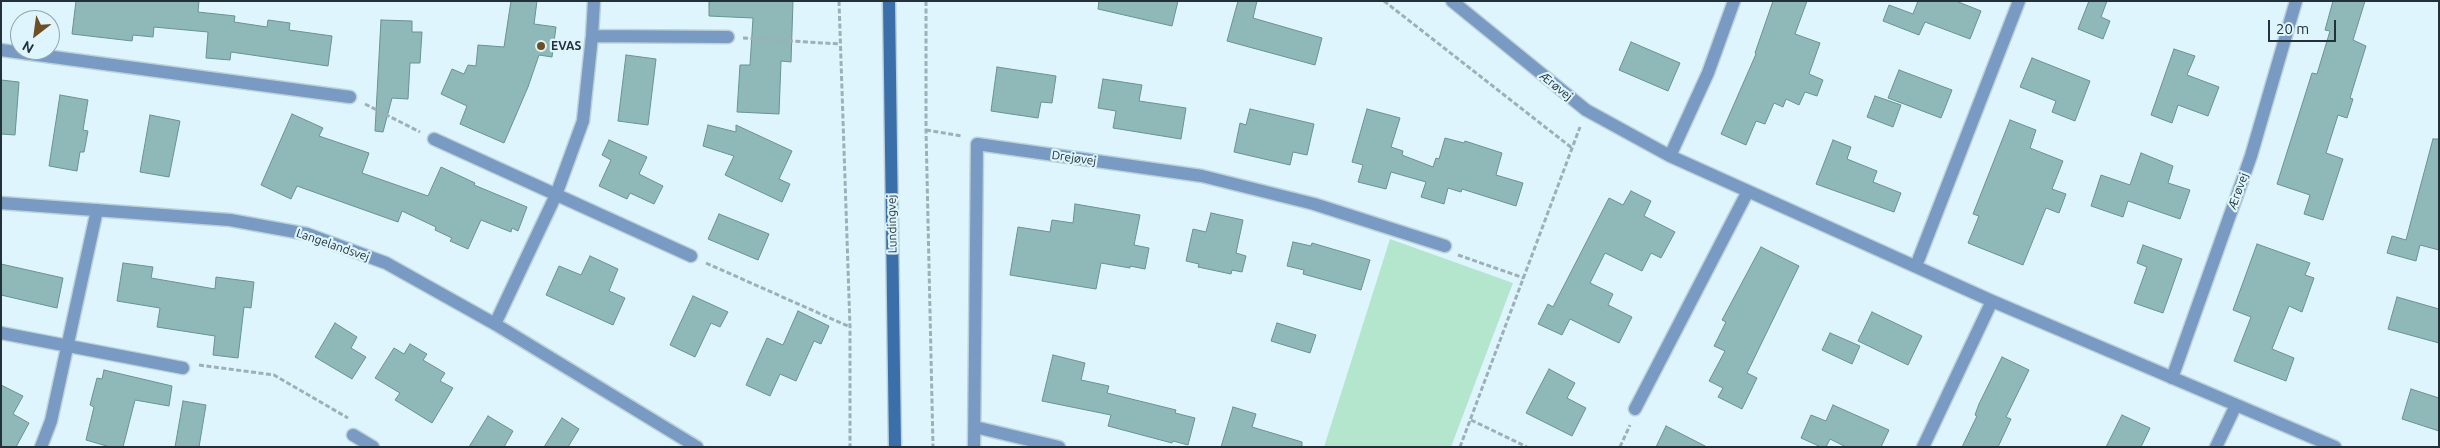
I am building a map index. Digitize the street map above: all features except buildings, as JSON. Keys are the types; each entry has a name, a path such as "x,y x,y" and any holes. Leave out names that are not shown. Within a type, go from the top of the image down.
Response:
{"street":[{"path":"495,324 556,194 583,121 594,1"},
{"name":"Lundingvej","path":"889,1 895,447"},
{"name":"Ærøvej","path":"1452,1 1586,110 1670,156 1992,301 2335,447"},
{"path":"1670,156 1708,73 1734,1"},
{"path":"1916,266 2019,1"},
{"name":"Ærøvej","path":"2172,378 2251,156 2296,1"},
{"path":"592,36 728,37"},
{"path":"1,50 350,97"},
{"path":"434,139 691,256"},
{"path":"974,447 977,144"},
{"name":"Drejøvej","path":"977,144 1202,176 1314,204 1445,246"},
{"path":"1635,410 1747,192"},
{"name":"Langelandsvej","path":"1,203 230,220 307,234 386,264 495,324 677,442 697,447"},
{"path":"41,447 50,420 97,210"},
{"path":"1923,447 1992,301"},
{"path":"1,333 183,368"},
{"path":"2216,447 2236,405"},
{"path":"975,427 1059,447"},
{"path":"353,434 373,447"}],"path":[{"path":"839,1 850,327 850,447"},
{"path":"926,1 926,130 933,447"},
{"path":"1384,1 1572,148"},
{"path":"728,37 840,44"},
{"path":"350,97 434,139"},
{"path":"1460,447 1586,110"},
{"path":"926,130 958,134 977,144"},
{"path":"1445,246 1456,254 1524,278"},
{"path":"691,256 850,327"},
{"path":"183,368 192,364 274,376 351,419 353,434"},
{"path":"1620,447 1635,410"},
{"path":"1471,420 1527,447"}],"green space":[{"path":"1390,239 1513,283 1451,447 1324,447"}],"place":[{"name":"EVAS","path":"541,46"}]}
